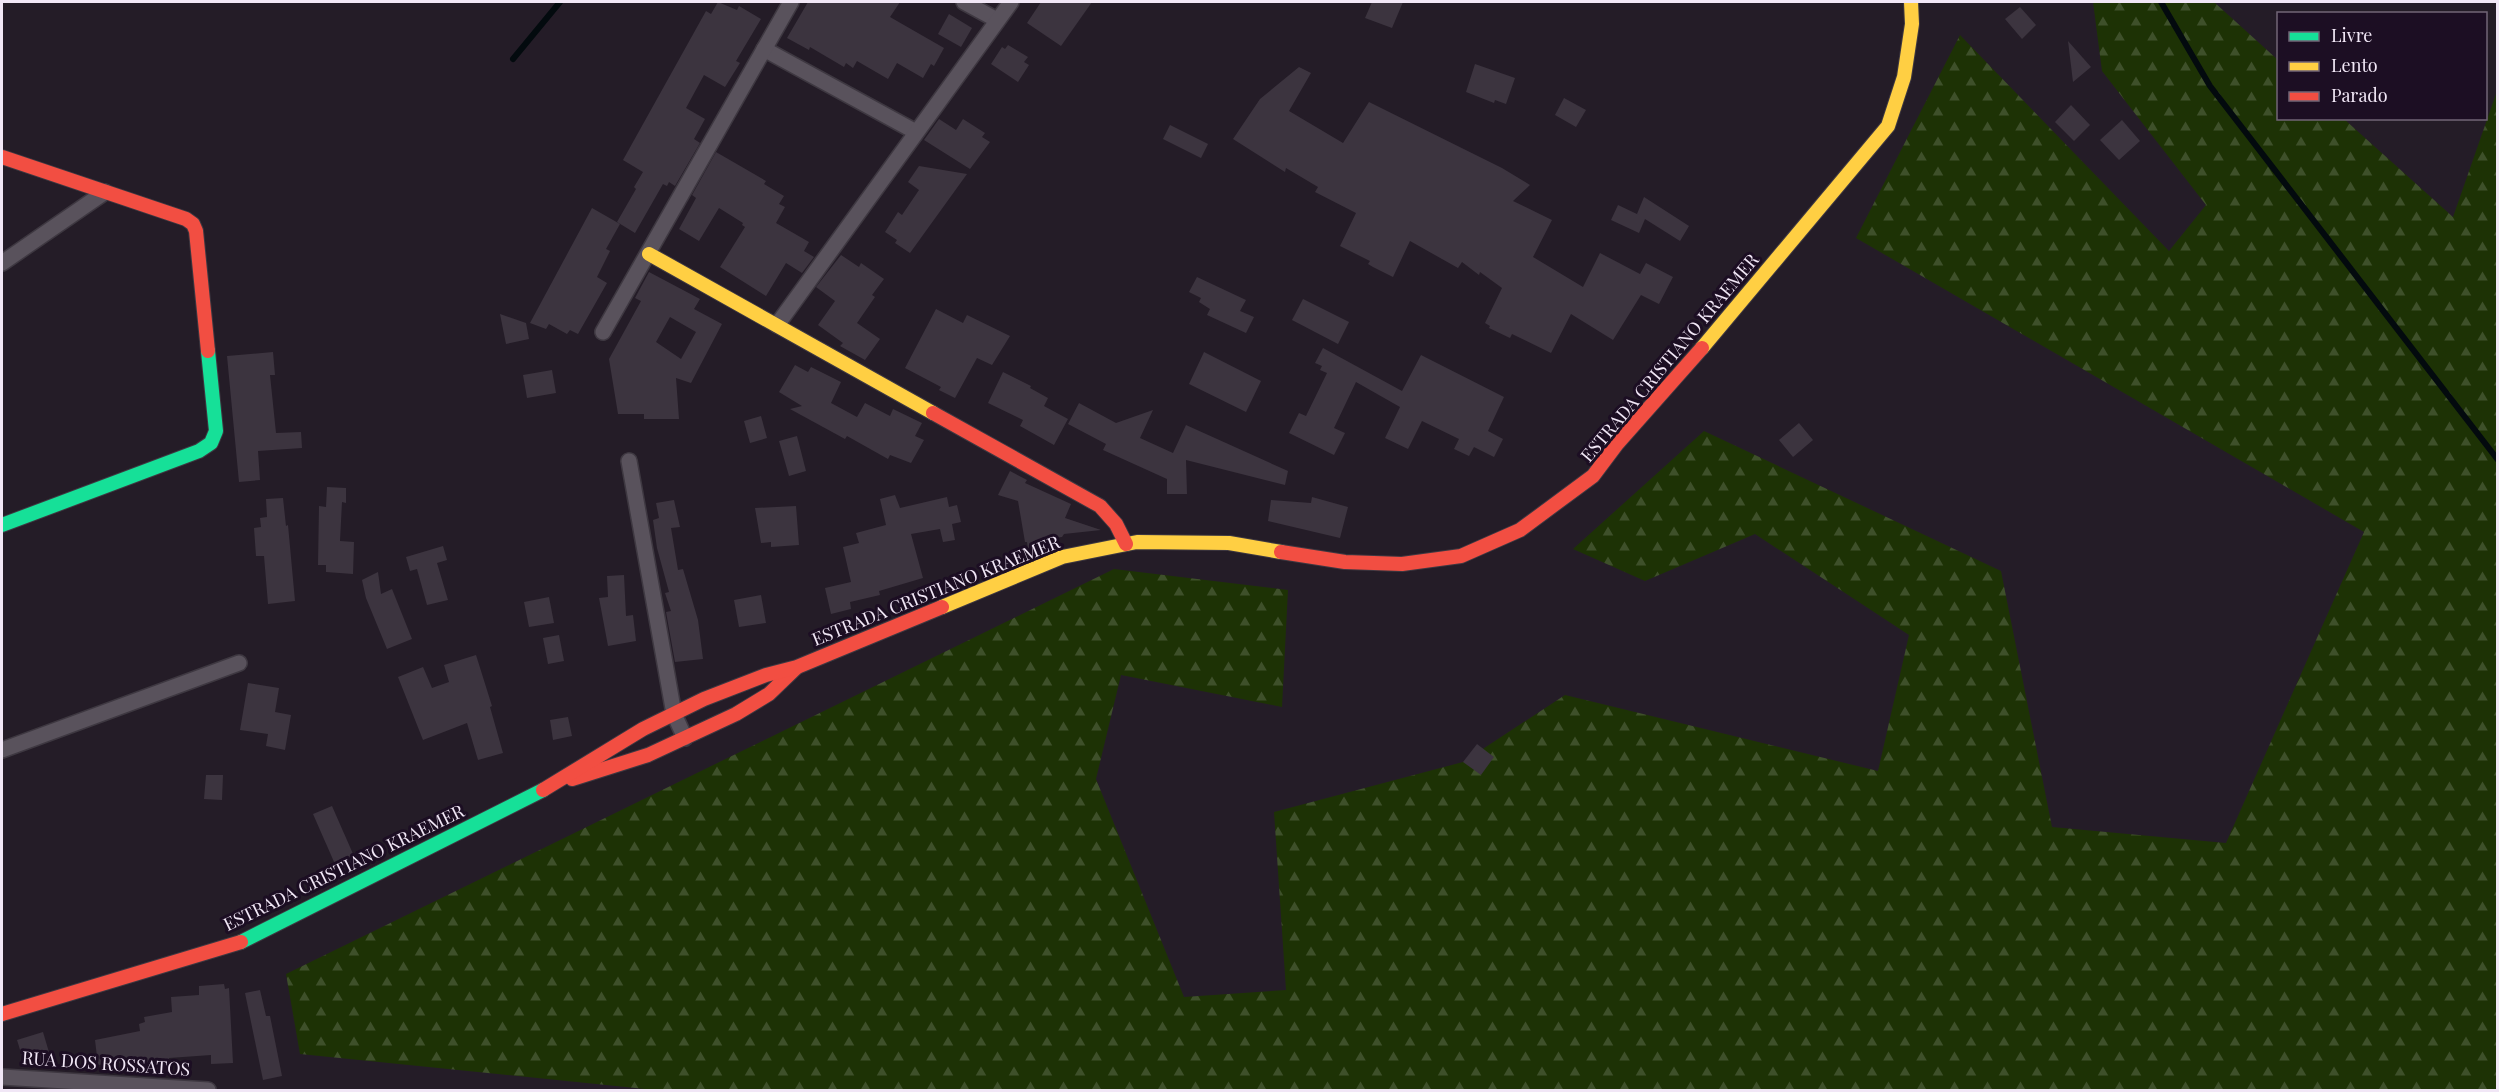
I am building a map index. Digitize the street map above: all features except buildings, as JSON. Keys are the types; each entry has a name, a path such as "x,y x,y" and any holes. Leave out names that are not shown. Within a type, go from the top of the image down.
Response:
{"main road":[{"name":"ESTRADA CRISTIANO KRAEMER","path":"2,1014 244,941 560,782 595,756 674,714 754,678 797,667 1062,557 1137,542 1229,543 1345,562 1402,564 1461,556 1520,530 1593,476 1617,444 1739,306 1888,126 1904,77 1912,24 1911,2"},
{"path":"2,158 186,219 195,227 215,420 214,438 211,444 199,451 2,525"},
{"path":"649,254 1100,506 1116,524 1126,544"},
{"name":"ESTRADA CRISTIANO KRAEMER","path":"560,782 597,773 648,755 736,714 769,694 797,667"}],"street":[{"path":"603,332 791,2"},
{"path":"964,2 997,20"},
{"path":"777,325 1011,2"},
{"path":"764,49 916,132"},
{"path":"2,263 105,192"},
{"path":"629,460 674,714 685,738"},
{"path":"2,750 239,663"},
{"name":"RUA DOS ROSSATOS","path":"2,1077 208,1090"}],"green space":[{"path":"2093,2 2214,2 2277,59 2277,120 2345,120 2453,217 2497,91 2497,1090 655,1090 300,1054 286,974 1114,569 1288,590 1282,707 1121,675 1096,779 1184,997 1286,990 1274,812 1463,762 1565,695 1878,771 1909,635 1755,534 1645,581 1573,549 1704,431 2001,571 2052,827 2226,843 2364,532 1856,238 1960,35 2169,251 2206,205 2102,71"}],"waterway":[{"path":"513,59 560,2"},
{"path":"2161,2 2210,86 2498,460"}],"traffic: fast":[{"path":"2,525 199,451 211,443 216,431 208,351"},
{"path":"241,942 543,790"}],"traffic: slow":[{"path":"1702,348 1888,126 1904,77 1912,24 1911,2"},
{"path":"649,254 933,413"},
{"path":"942,607 1062,557 1137,542 1229,543 1281,552"}],"traffic: jam":[{"path":"2,157 186,219 193,224 196,231 208,351"},
{"path":"1281,552 1345,562 1402,564 1461,556 1520,530 1593,476 1617,444 1702,348"},
{"path":"933,413 1100,506 1116,524 1126,544"},
{"path":"543,790 643,729 704,699 766,675 797,667 942,607"},
{"path":"572,779 648,755 736,714 769,694 796,668"},
{"path":"2,1014 241,942"}]}
